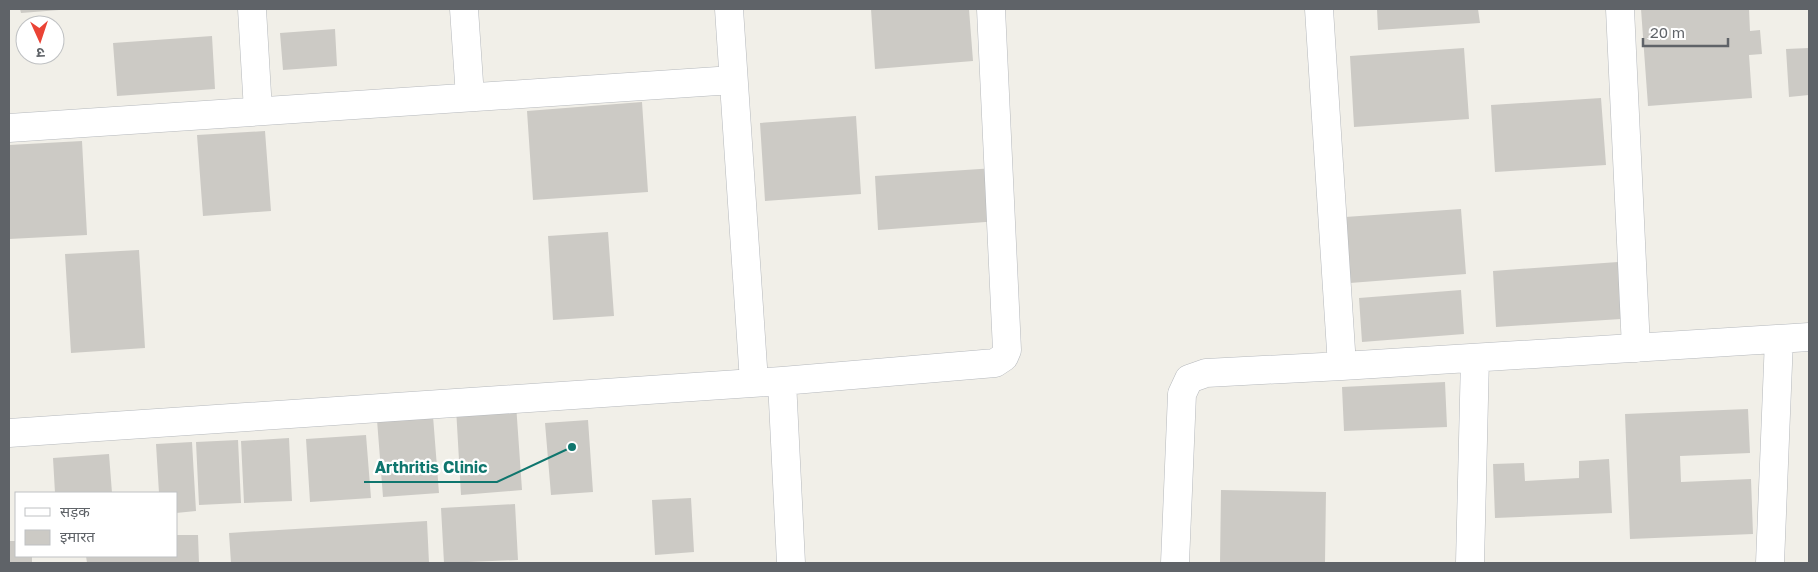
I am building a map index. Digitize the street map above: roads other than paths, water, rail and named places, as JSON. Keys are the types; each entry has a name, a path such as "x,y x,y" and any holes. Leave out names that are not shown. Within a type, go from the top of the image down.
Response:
{"street":[{"path":"252,9 258,111"},
{"path":"464,9 470,97"},
{"path":"728,9 754,382"},
{"path":"9,433 782,381 995,363 1004,357 1008,350 991,9"},
{"path":"1319,9 1342,366"},
{"path":"1620,9 1636,348"},
{"path":"9,128 733,80"},
{"path":"1175,563 1182,394 1189,378 1206,373 1809,337"},
{"path":"1770,563 1779,339"},
{"path":"1470,563 1475,358"},
{"path":"782,381 791,563"}],"place":[{"name":"Arthritis Clinic","path":"572,447"}]}
